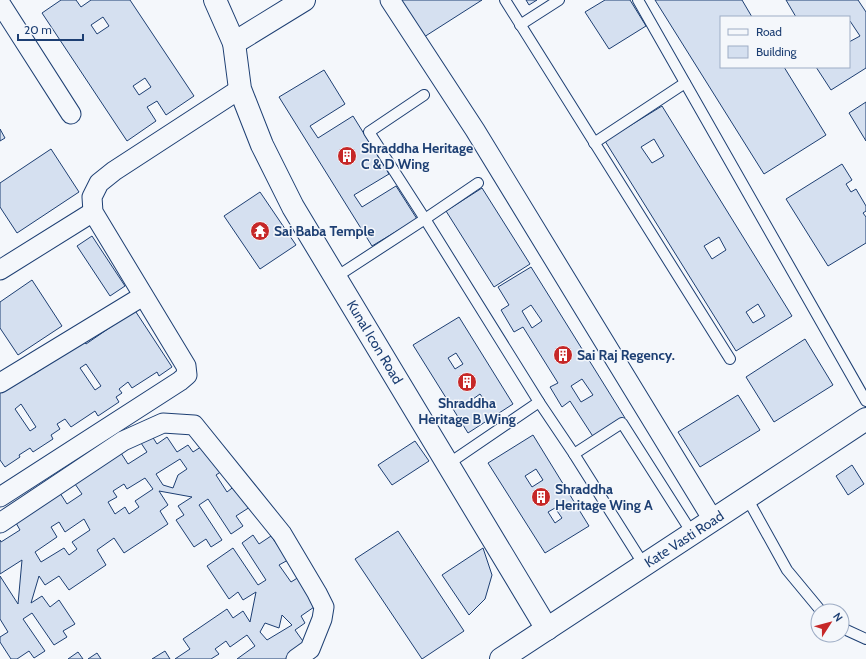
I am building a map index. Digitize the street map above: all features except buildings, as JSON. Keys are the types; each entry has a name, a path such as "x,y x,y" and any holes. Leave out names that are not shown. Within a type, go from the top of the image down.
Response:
{"street":[{"name":"Kunal Icon Road","path":"215,0 234,43 240,89 262,145 293,207 547,629"},
{"path":"234,43 304,0"},
{"path":"390,0 475,130 713,520"},
{"path":"0,3 71,114"},
{"path":"0,497 180,381 187,375 186,366 93,212 92,197 98,182 240,89"},
{"path":"0,270 93,212"},
{"path":"0,383 143,296"},
{"name":"Kate Vasti Road","path":"501,659 866,419"},
{"path":"0,523 123,441 163,423 194,425 282,534 324,607 322,619 310,649 296,659"}],"lane":[{"path":"505,0 730,359"},
{"path":"520,25 559,0"},
{"path":"638,0 866,401"},
{"path":"594,143 685,83"},
{"path":"424,95 369,132 539,402 574,454 644,565"},
{"path":"336,277 478,183"},
{"path":"448,464 539,402"},
{"path":"574,454 622,423 692,533"},
{"path":"747,498 787,570 814,603"},
{"path":"850,632 866,639"}],"place":[{"name":"Shraddha Heritage C & D Wing","path":"347,156"},
{"name":"Sai Baba Temple","path":"260,231"},
{"name":"Sai Raj Regency.","path":"563,355"},
{"name":"Shraddha Heritage B Wing","path":"467,382"},
{"name":"Shraddha Heritage Wing A","path":"541,497"}]}
